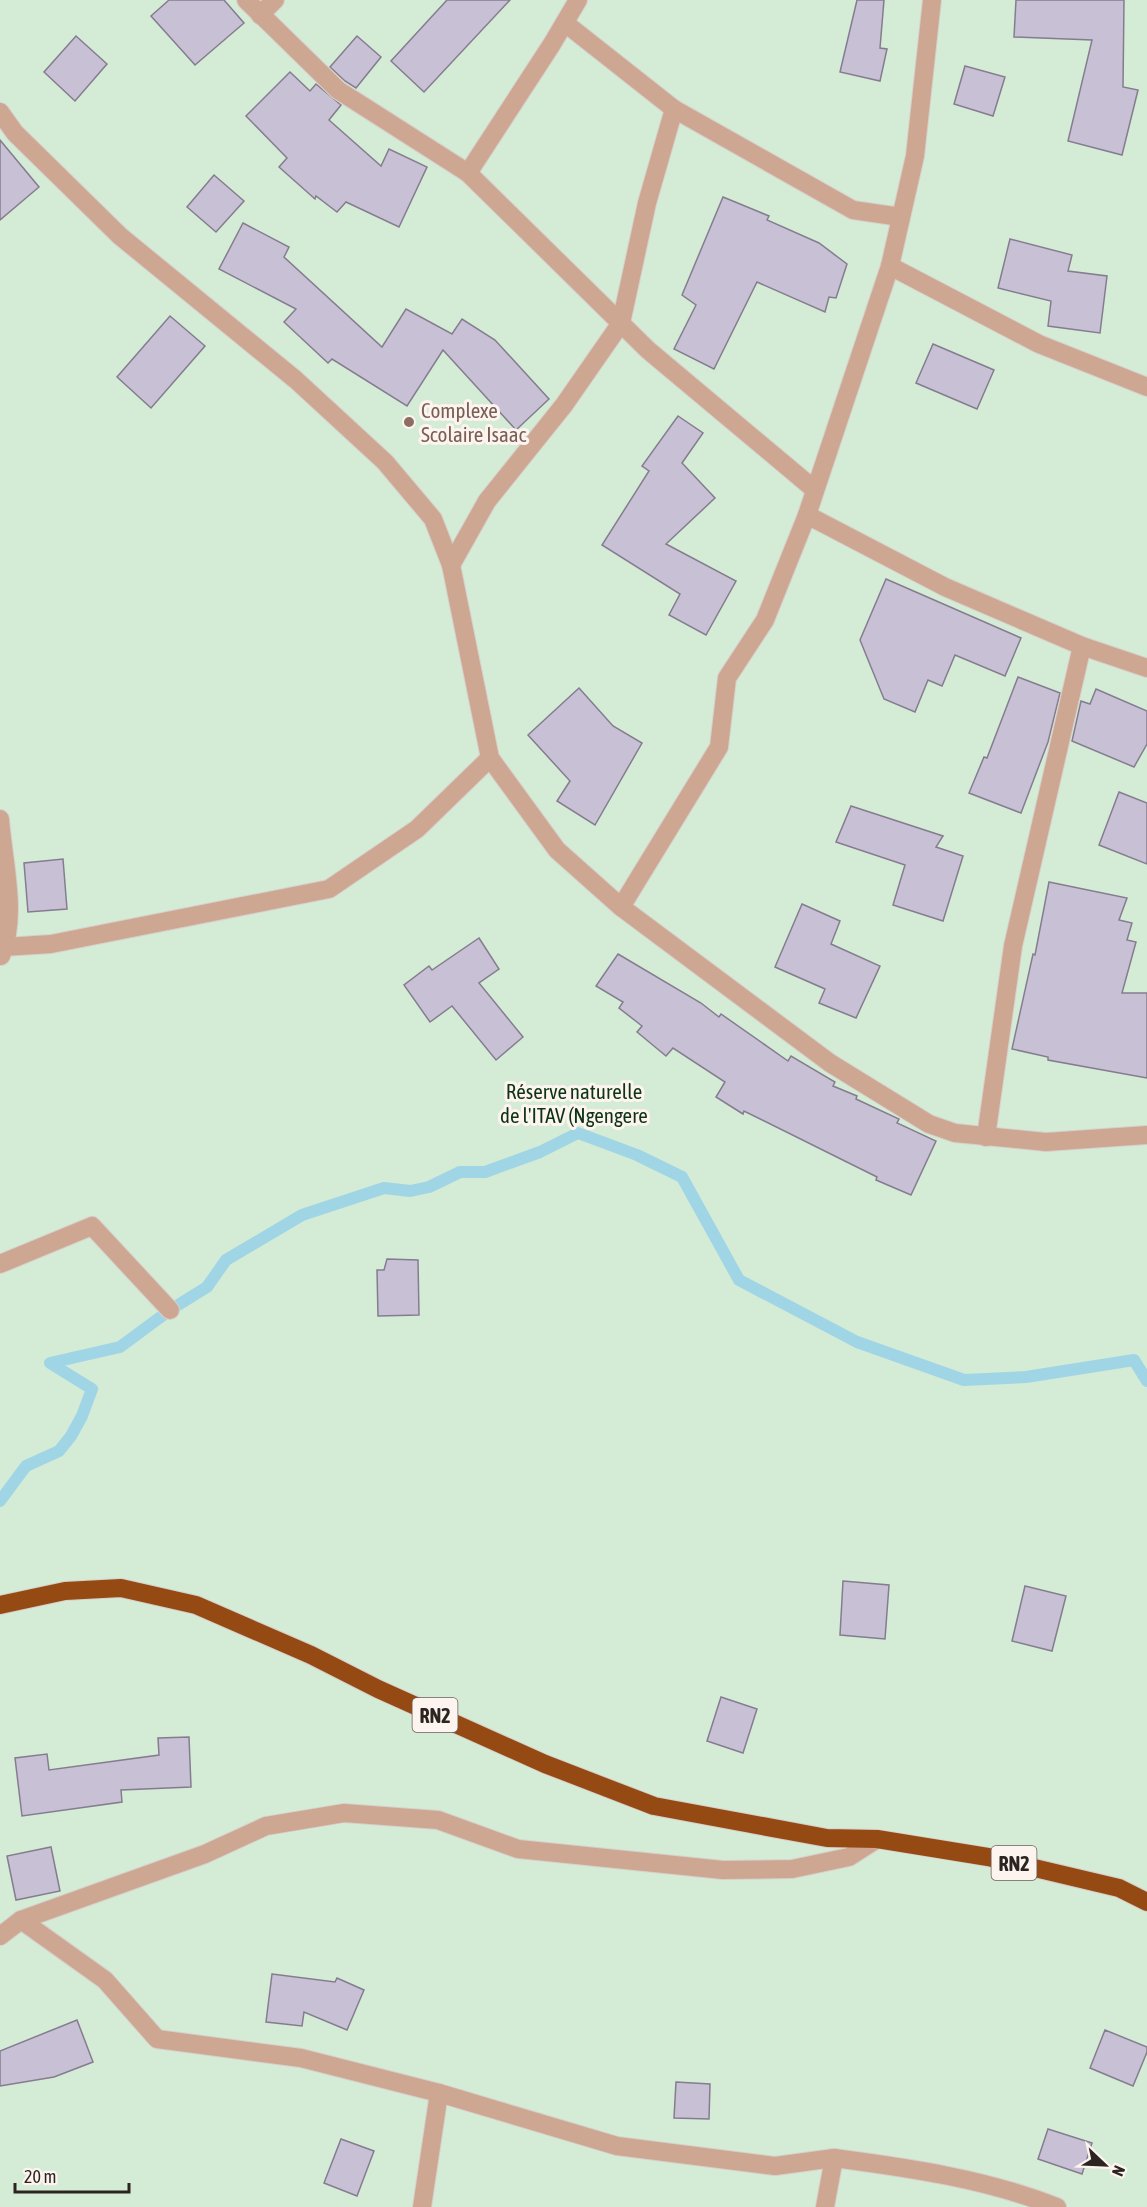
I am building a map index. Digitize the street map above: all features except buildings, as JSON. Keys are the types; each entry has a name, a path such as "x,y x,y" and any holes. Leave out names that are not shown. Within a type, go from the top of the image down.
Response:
{"highway":[{"name":"RN2","path":"0,1605 65,1591 122,1588 196,1605 311,1655 460,1727 545,1764 654,1806 827,1838 877,1839 988,1857 1119,1888 1147,1902"}],"street":[{"path":"246,0 338,90 468,173 648,350 815,490"},
{"path":"260,15 275,0"},
{"path":"468,173 565,24 578,0"},
{"path":"621,907 719,747 727,678 765,620 807,515 890,266 915,156 933,0"},
{"path":"565,24 674,109 854,210 901,217"},
{"path":"451,565 487,501 564,405 621,323 646,203 674,109"},
{"path":"0,112 15,133 120,236 296,380 385,462 434,519 451,565 490,758 556,850 621,907 830,1063 929,1124 955,1134 1046,1142 1147,1135"},
{"path":"890,266 1039,344 1147,387"},
{"path":"807,515 945,587 1082,646 1147,668"},
{"path":"986,1137 1013,946 1082,646"},
{"path":"0,819 9,905 2,952 329,889 417,830 490,758"},
{"path":"0,1264 92,1227 170,1310"},
{"path":"0,1936 21,1920 205,1854 266,1826 344,1813 438,1820 518,1849 723,1869 792,1869 849,1857 877,1839"},
{"path":"21,1920 105,1980 157,2039 302,2058 439,2092 617,2146 775,2166 834,2158 930,2171 1022,2195 1057,2207"},
{"path":"422,2207 439,2092"},
{"path":"825,2207 834,2158"}],"green space":[{"name":"Réserve naturelle de l'ITAV (Ngengere","path":"0,0 1147,0 1147,2207 0,2207"}],"waterway":[{"path":"0,1501 26,1466 59,1451 82,1416 92,1389 50,1363 120,1347 170,1310 207,1287 226,1260 302,1215 384,1188 410,1191 429,1187 460,1172 485,1172 540,1152 578,1133 637,1155 682,1177 739,1280 857,1342 964,1380 1026,1377 1134,1360 1147,1381"}],"place":[{"name":"Complexe Scolaire Isaac","path":"409,422"}]}
